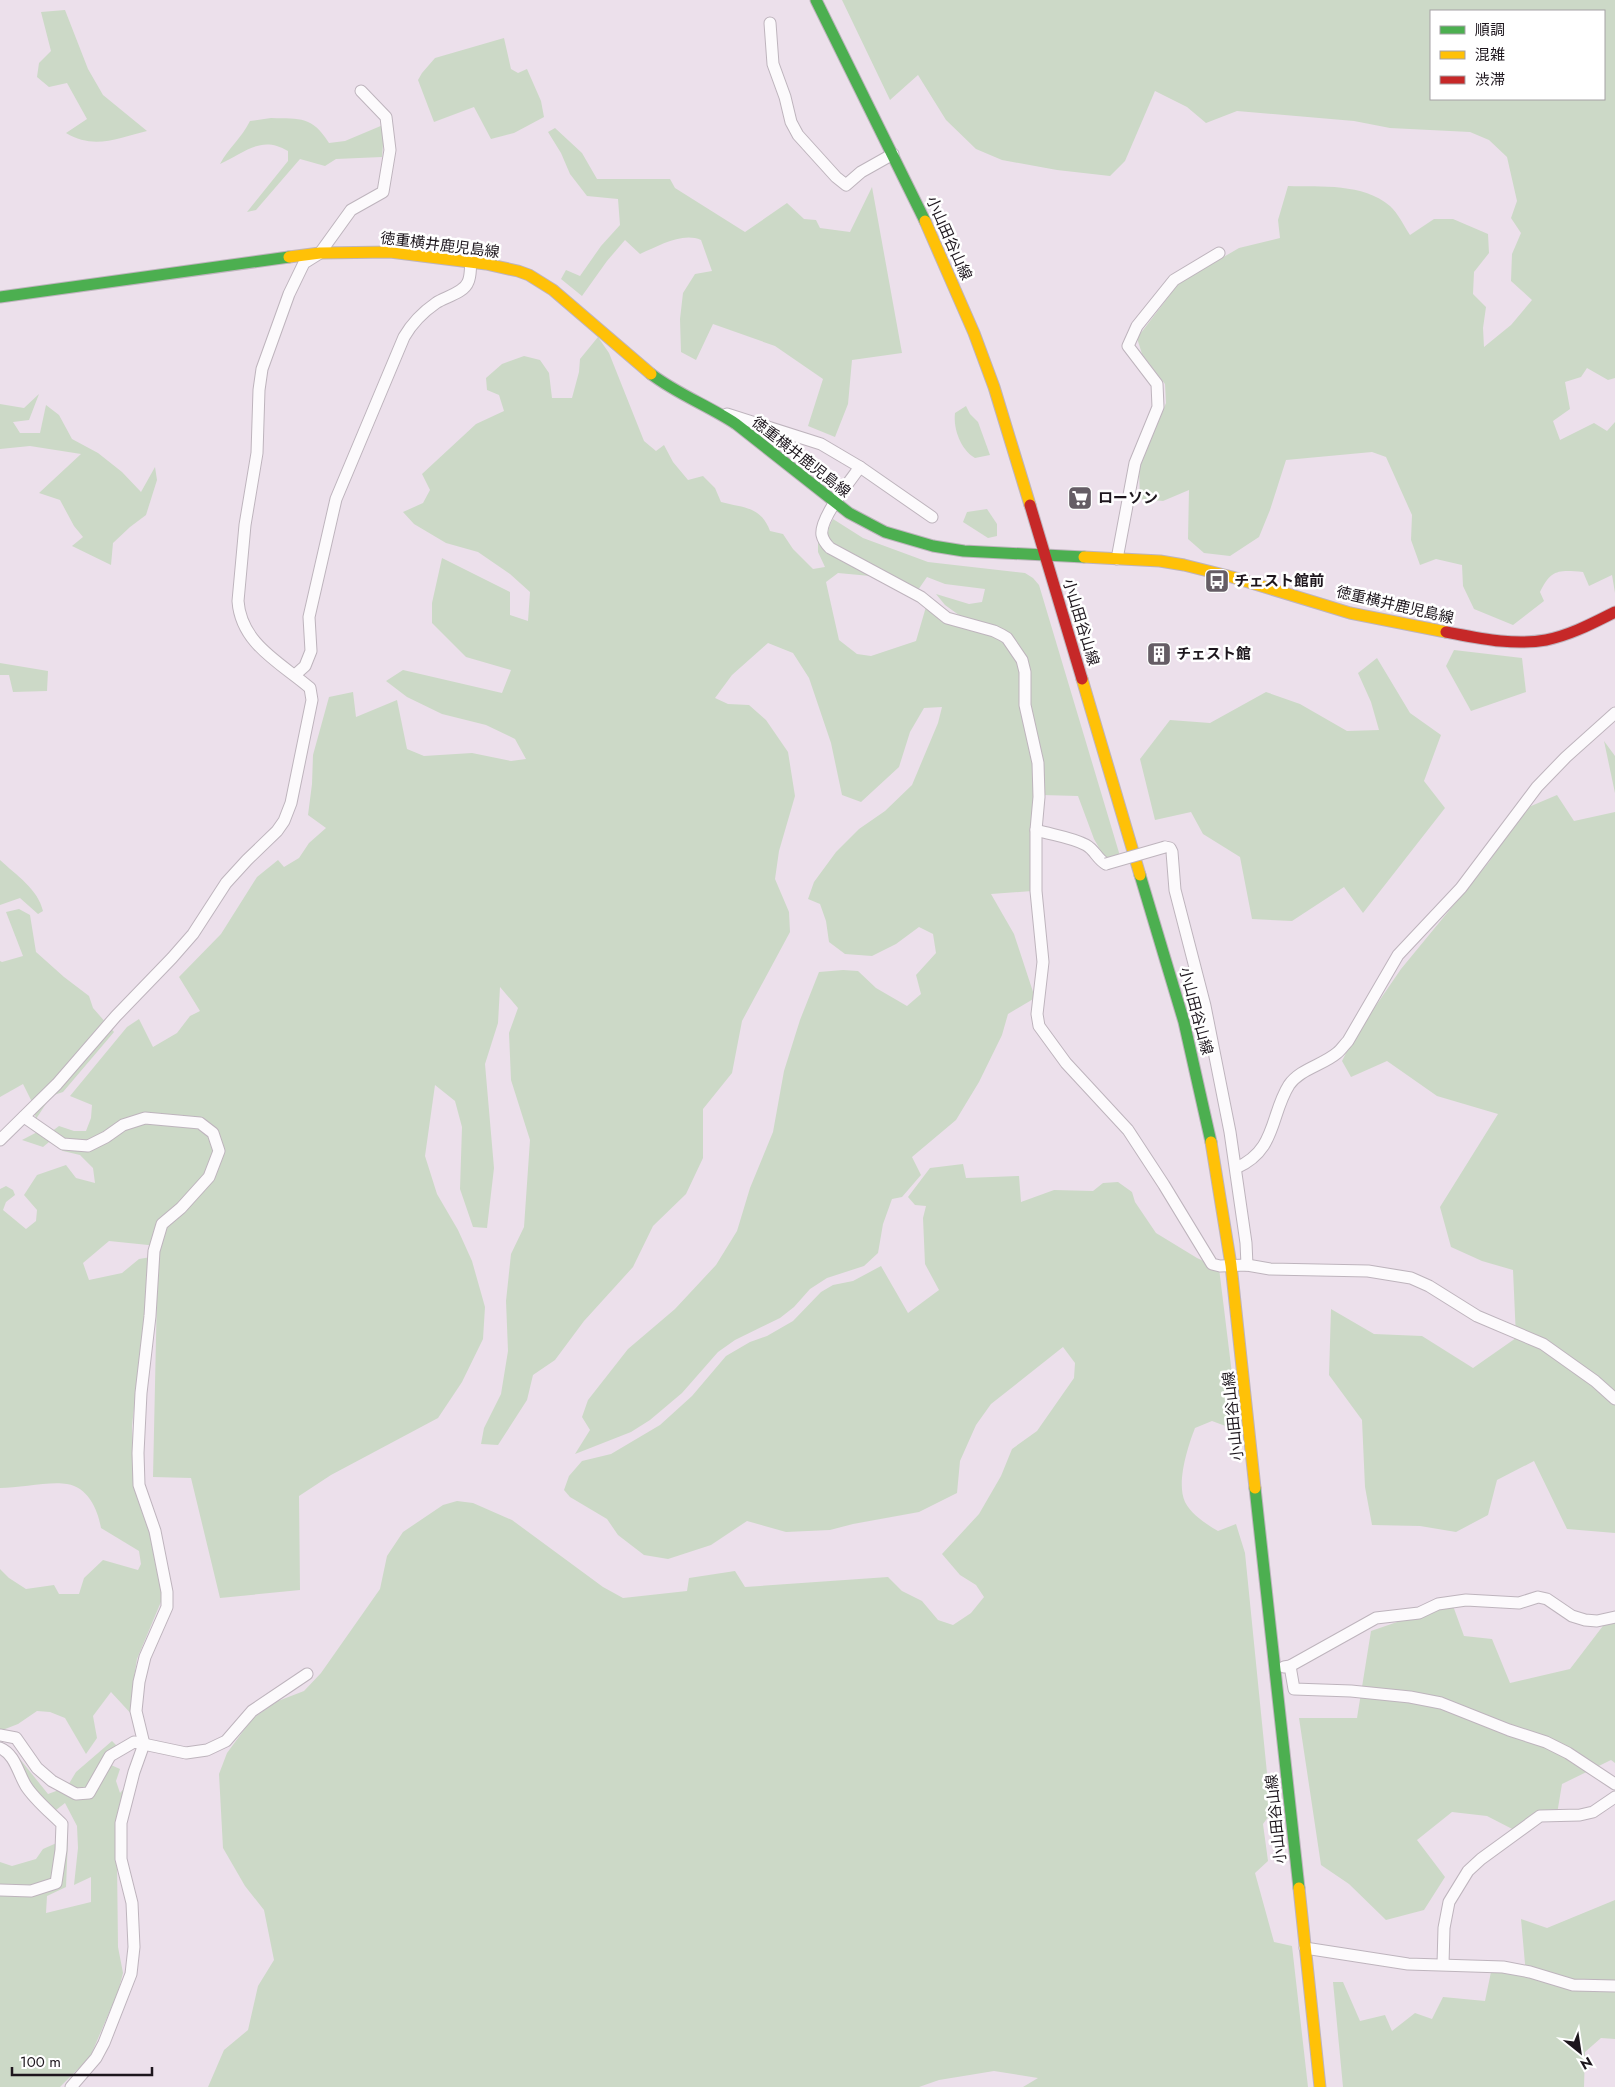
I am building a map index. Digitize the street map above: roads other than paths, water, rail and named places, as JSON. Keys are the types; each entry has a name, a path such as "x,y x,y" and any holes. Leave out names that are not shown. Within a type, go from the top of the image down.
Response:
{"main road":[{"name":"小山田谷山線","path":"816,0 893,154 948,271 994,387 1184,1022 1211,1139 1231,1265 1320,2087"},
{"name":"徳重横井鹿児島線","path":"0,297 320,253 390,252 471,262 518,271 540,281 564,298 661,382 716,411 736,424 835,504 885,532 933,546 964,551 1160,561 1191,566 1217,572 1350,613 1485,639 1518,642 1544,640 1565,635 1615,612"}],"street":[{"path":"770,23 773,64 785,97 791,122 798,135 836,178 846,185 861,172 893,154"},
{"path":"0,1140 57,1084 116,1016 193,934 226,883 277,831 284,821 291,803 312,700 310,688 261,650 244,623 239,611 238,601 245,525 257,453 259,390 262,369 289,294 304,263 320,253 351,210 382,192 385,183 390,150 386,117 361,91"},
{"path":"1117,559 1135,463 1158,407 1157,384 1128,346 1137,326 1174,280 1219,253"},
{"path":"295,675 304,666 311,651 309,617 336,498 404,337 418,318 427,310 462,289 468,282 471,262"},
{"path":"716,411 821,444 860,467 932,516"},
{"path":"860,467 825,522 822,533 830,548 921,597 947,618 1002,635 1019,653 1025,672 1025,705 1038,763 1039,797 1036,830 1037,915 1043,962 1037,1014 1039,1026 1066,1063 1128,1130 1212,1264 1220,1266 1247,1265 1270,1269 1368,1271 1411,1278 1429,1286 1477,1316 1543,1344 1595,1381 1615,1400"},
{"path":"1236,1168 1249,1160 1265,1143 1290,1085 1301,1074 1338,1052 1348,1041 1398,956 1460,888 1537,787 1566,757 1615,713"},
{"path":"1036,830 1085,845 1094,851 1100,861 1106,864 1165,847 1170,848 1172,852 1175,890 1205,1006 1236,1168 1247,1265"},
{"path":"24,1117 63,1144 88,1146 106,1137 123,1125 145,1118 200,1122 213,1133 219,1151 209,1177 181,1208 162,1224 154,1251 150,1316 140,1392 139,1484 155,1531 167,1592 167,1607 145,1657 139,1682 136,1711 144,1744 134,1772 121,1823 121,1859 132,1903 134,1947 131,1974 104,2043 96,2058 72,2087"},
{"path":"1275,1668 1290,1666 1376,1618 1419,1613 1438,1604 1448,1602 1466,1600 1518,1603 1538,1597 1547,1599 1572,1616 1585,1620 1597,1621 1615,1617"},
{"path":"1290,1666 1294,1690 1351,1691 1410,1697 1441,1703 1509,1730 1546,1742 1568,1753 1615,1784"},
{"path":"0,1735 16,1738 38,1768 52,1781 76,1794 89,1792 110,1756 134,1742 186,1753 207,1750 226,1741 252,1711 307,1674"},
{"path":"0,1748 6,1750 13,1760 27,1788 62,1824 61,1850 56,1883 31,1891 0,1890"},
{"path":"1444,1964 1444,1928 1449,1902 1468,1871 1488,1853 1540,1816 1580,1815 1593,1812 1615,1797"},
{"path":"1305,1948 1408,1964 1503,1967 1530,1972 1573,1985 1615,1986"}],"place":[{"name":"ローソン","path":"1080,498"},
{"name":"チェスト館前","path":"1217,581"},
{"name":"チェスト館","path":"1159,654"}]}
